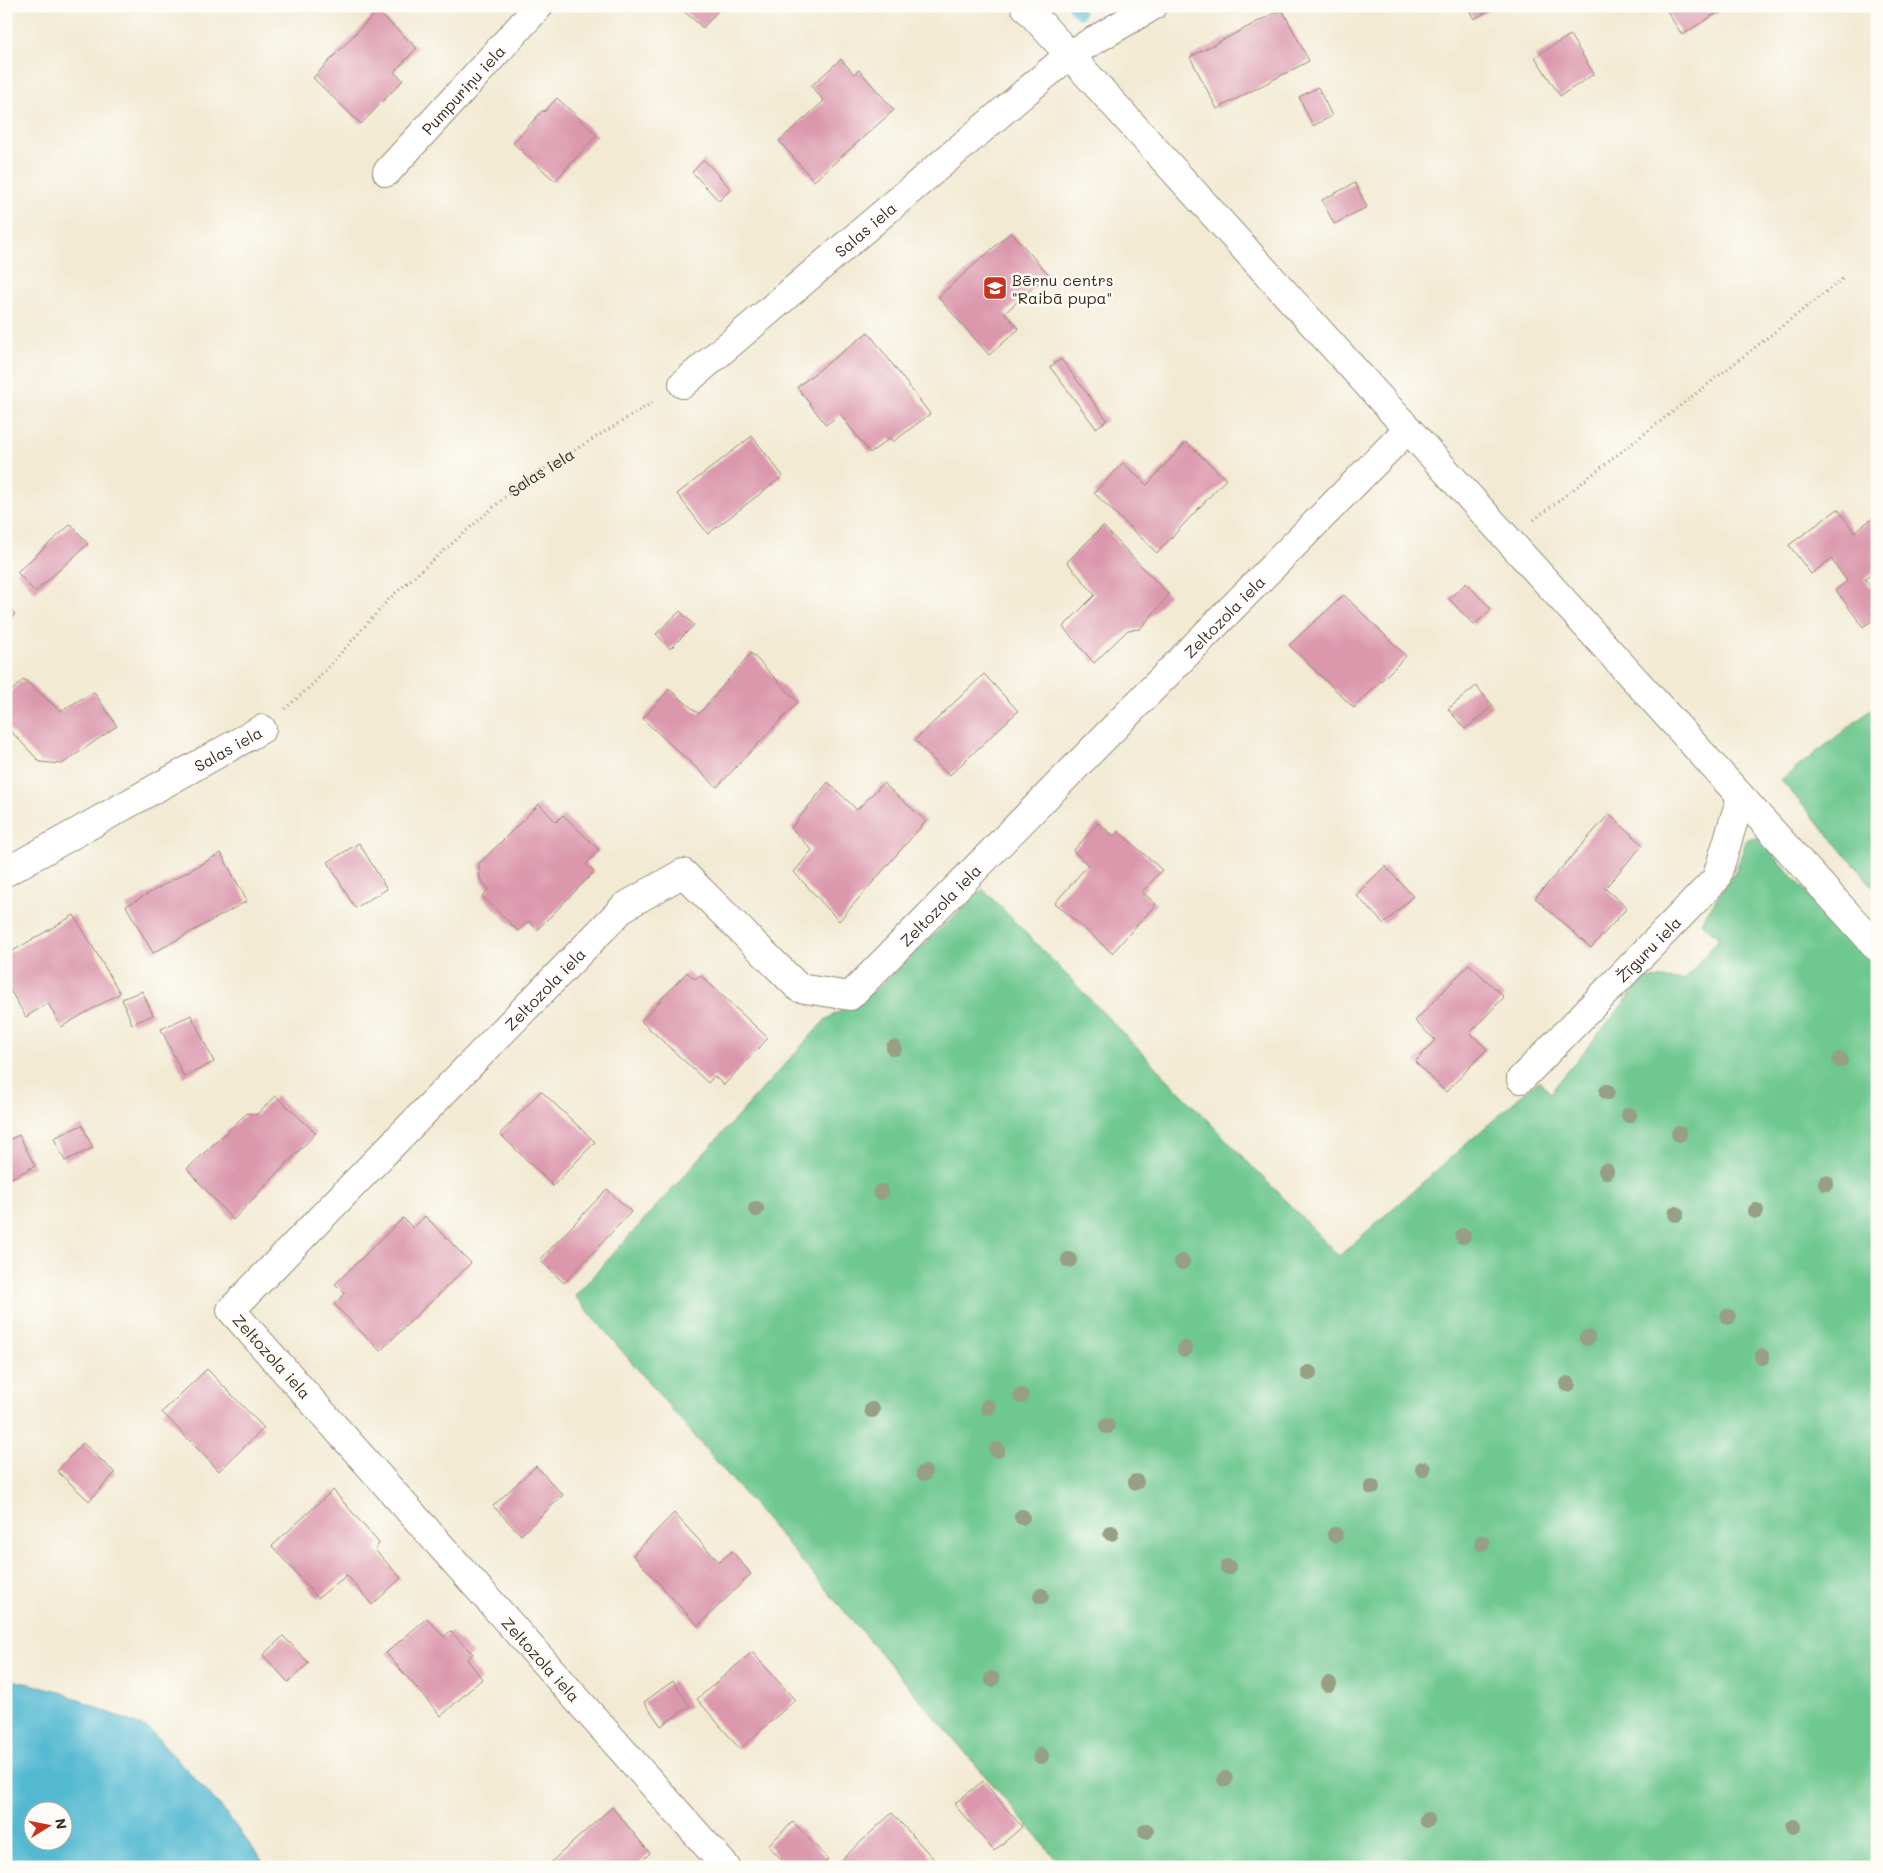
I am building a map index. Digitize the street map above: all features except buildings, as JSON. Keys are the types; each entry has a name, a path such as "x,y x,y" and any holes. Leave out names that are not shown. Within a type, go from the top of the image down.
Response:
{"street":[{"name":"Pumpuriņu iela","path":"387,172 539,6"},
{"path":"1025,6 1877,947"},
{"name":"Salas iela","path":"683,384 1069,55 1153,6"},
{"name":"Zeltozola iela","path":"726,1867 232,1310 624,907 683,873 799,988 850,996 1408,429"},
{"name":"Salas iela","path":"11,861 262,729"},
{"name":"Žīguru iela","path":"1521,1079 1716,879 1741,797"}],"path":[{"path":"1508,540 1845,277"},
{"name":"Salas iela","path":"262,729 313,684 391,597 521,483 683,384"}],"green space":[{"path":"1877,705 1877,891 1781,780"},
{"path":"1758,838 1877,970 1877,1867 1063,1867 575,1296 825,1020 874,991 983,889 1339,1256 1539,1080 1550,1093 1644,978 1685,980 1719,938 1701,922 1736,870 1747,839"}],"water":[{"path":"12,1680 56,1690 150,1730 221,1807 267,1867 6,1867 6,1681"}],"waterway":[{"path":"1073,6 1079,13"}],"place":[{"name":"Bērnu centrs \"Raibā pupa\"","path":"995,288"}]}
